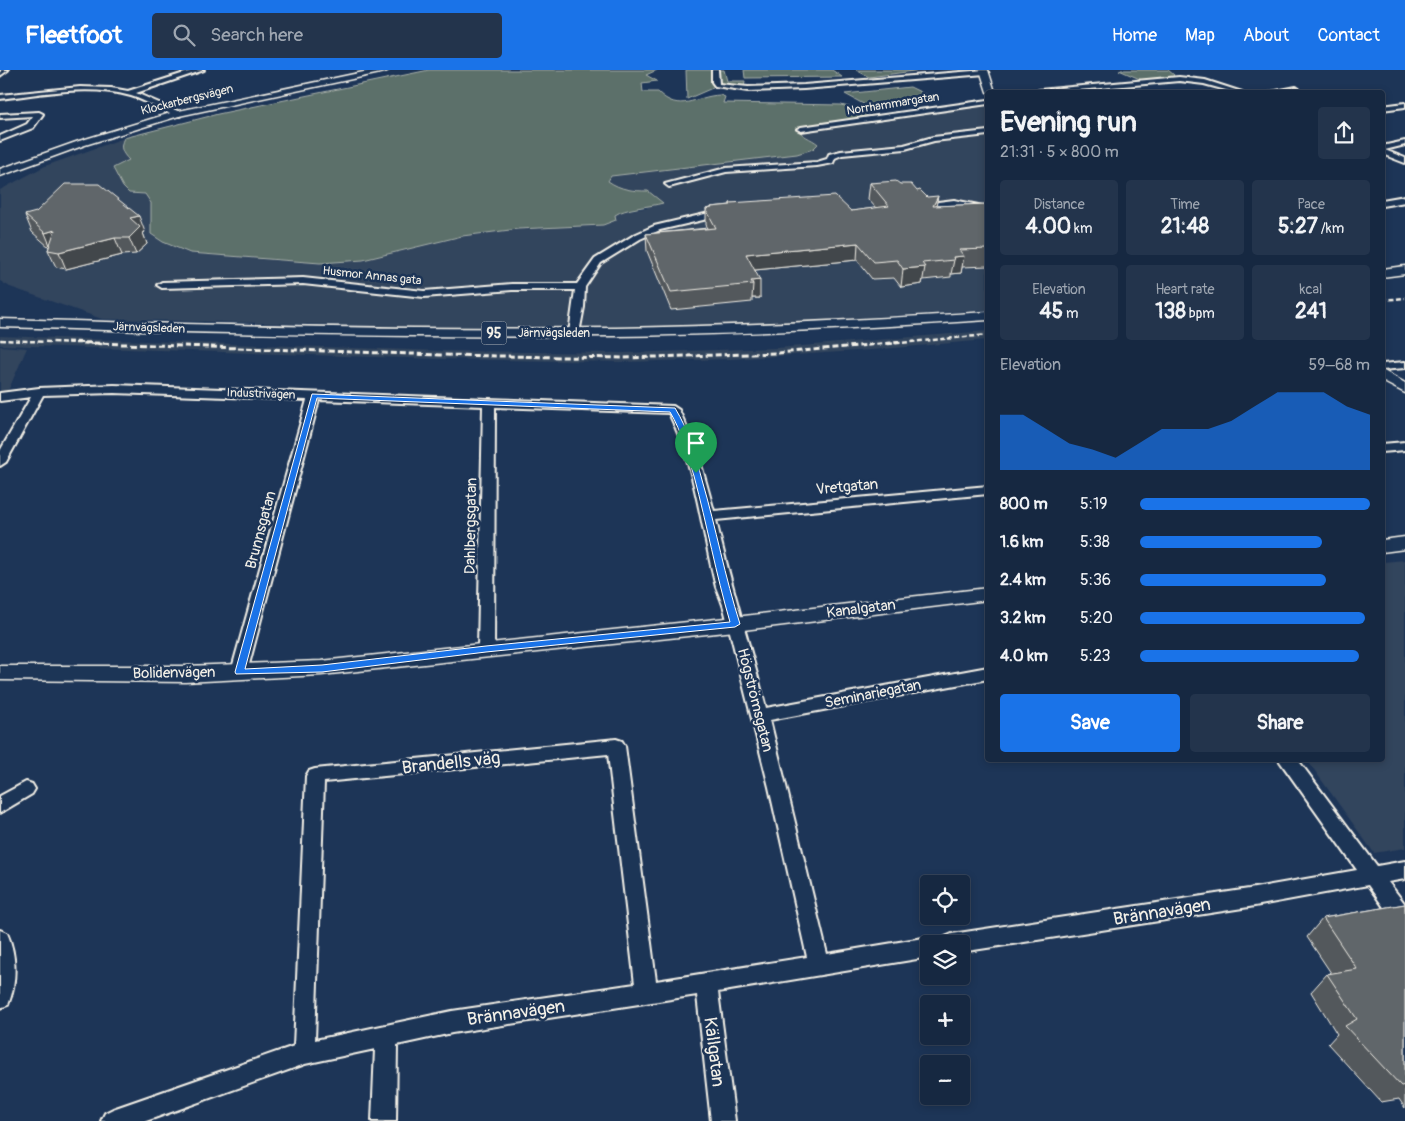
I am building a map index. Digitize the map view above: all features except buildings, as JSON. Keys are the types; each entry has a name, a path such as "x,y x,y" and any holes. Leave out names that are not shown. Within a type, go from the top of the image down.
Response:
{"main road":[{"name":"Klockarbergsvägen","path":"0,173 98,138 177,114 385,70"},
{"path":"985,71 990,90"},
{"path":"1385,273 1405,270"},
{"name":"Järnvägsleden","path":"0,323 263,331 574,334 837,326 985,316"},
{"path":"1385,376 1405,389"},
{"path":"1385,546 1405,543"},
{"name":"Kanalgatan","path":"735,624 985,594"},
{"name":"Bolidenvägen","path":"0,673 185,674 322,668 486,649 735,624"}],"street":[{"path":"0,74 5,70"},
{"path":"129,93 201,70"},
{"path":"715,70 717,86 744,89 823,87 985,71"},
{"path":"1061,90 1179,79 1205,82 1232,90"},
{"path":"0,97 82,89 129,93 177,114"},
{"path":"1289,90 1296,89"},
{"name":"Norrhammargatan","path":"801,129 985,102"},
{"path":"1385,108 1405,105"},
{"path":"0,116 38,112 38,116 30,126 0,139"},
{"path":"669,184 694,180 720,171 826,163 830,161 832,156 841,153 906,147 933,139 985,133"},
{"path":"1385,148 1405,143"},
{"path":"1385,151 1405,161"},
{"path":"1385,202 1405,199"},
{"path":"574,334 580,287 598,261 636,237 679,222 737,211"},
{"name":"Husmor Annas gata","path":"162,285 302,282 424,294 512,287 580,287"},
{"path":"1385,367 1405,365"},
{"name":"Industrivägen","path":"0,397 39,392 114,389 673,410"},
{"path":"0,462 39,392"},
{"name":"Brunnsgatan","path":"239,672 314,396"},
{"name":"Dahlbergsgatan","path":"486,649 489,404"},
{"name":"Högströmsgatan","path":"673,410 684,430 709,516 724,586 759,716 819,964"},
{"path":"1385,448 1405,446"},
{"name":"Vretgatan","path":"709,516 985,490"},
{"name":"Seminariegatan","path":"759,716 985,673"},
{"name":"Brandells väg","path":"305,1053 304,1031 315,776 616,746 647,993"},
{"path":"1289,762 1405,920"},
{"path":"0,804 26,789"},
{"name":"Brännavägen","path":"970,941 1249,898 1405,870"},
{"path":"0,940 5,963 0,998"},
{"name":"Brännavägen","path":"113,1121 305,1053 452,1022 706,984 920,948"},
{"name":"Källgatan","path":"706,984 723,1121"},
{"path":"384,1121 386,1036"}],"shaded area":[{"path":"983,101 985,104 985,310 765,324 630,327 415,327 102,319 10,287 0,281 0,190 45,166 124,138 121,143 129,160 113,168 129,193 145,194 151,203 151,234 163,242 190,253 320,263 363,260 462,236 518,229 584,226 621,211 647,208 648,191 631,191 617,188 608,181 611,176 726,161 812,139 803,136 797,128"},
{"path":"985,331 985,340 871,350 731,359 623,362 438,359 0,345 0,336 442,351 624,353 777,348"},
{"path":"0,346 27,348 8,391 0,392"},
{"path":"1405,560 1405,848 1374,853 1308,762 1385,762 1385,562"}],"green space":[{"path":"429,70 657,70 646,75 657,81 642,83 643,92 658,92 673,102 688,102 720,95 725,97 723,103 841,105 860,110 869,117 797,128 818,144 813,149 797,154 611,176 608,181 613,184 637,191 648,191 663,203 619,213 615,215 616,220 603,225 518,229 462,236 363,260 320,263 190,253 163,242 151,234 151,203 145,194 129,193 123,187 113,168 129,160 122,150 124,138 218,114"},
{"path":"686,70 724,70 727,81 745,81 744,89 717,86 687,99"},
{"path":"744,70 832,70 842,77 745,78"},
{"path":"856,70 921,70 869,77"},
{"path":"1119,70 1168,70 1174,75 1172,77 1142,80"},
{"path":"910,87 933,98 869,107 845,94"}],"railway":[{"path":"1385,300 1405,298"},
{"path":"888,344 985,335"},
{"path":"0,340 104,344"},
{"path":"67,342 440,355 624,358 778,353 903,342"}],"route":[{"path":"314,396 673,410 684,430 696,473 709,516 724,586 733,611 735,624 486,649 322,668 239,672 314,396"}]}
